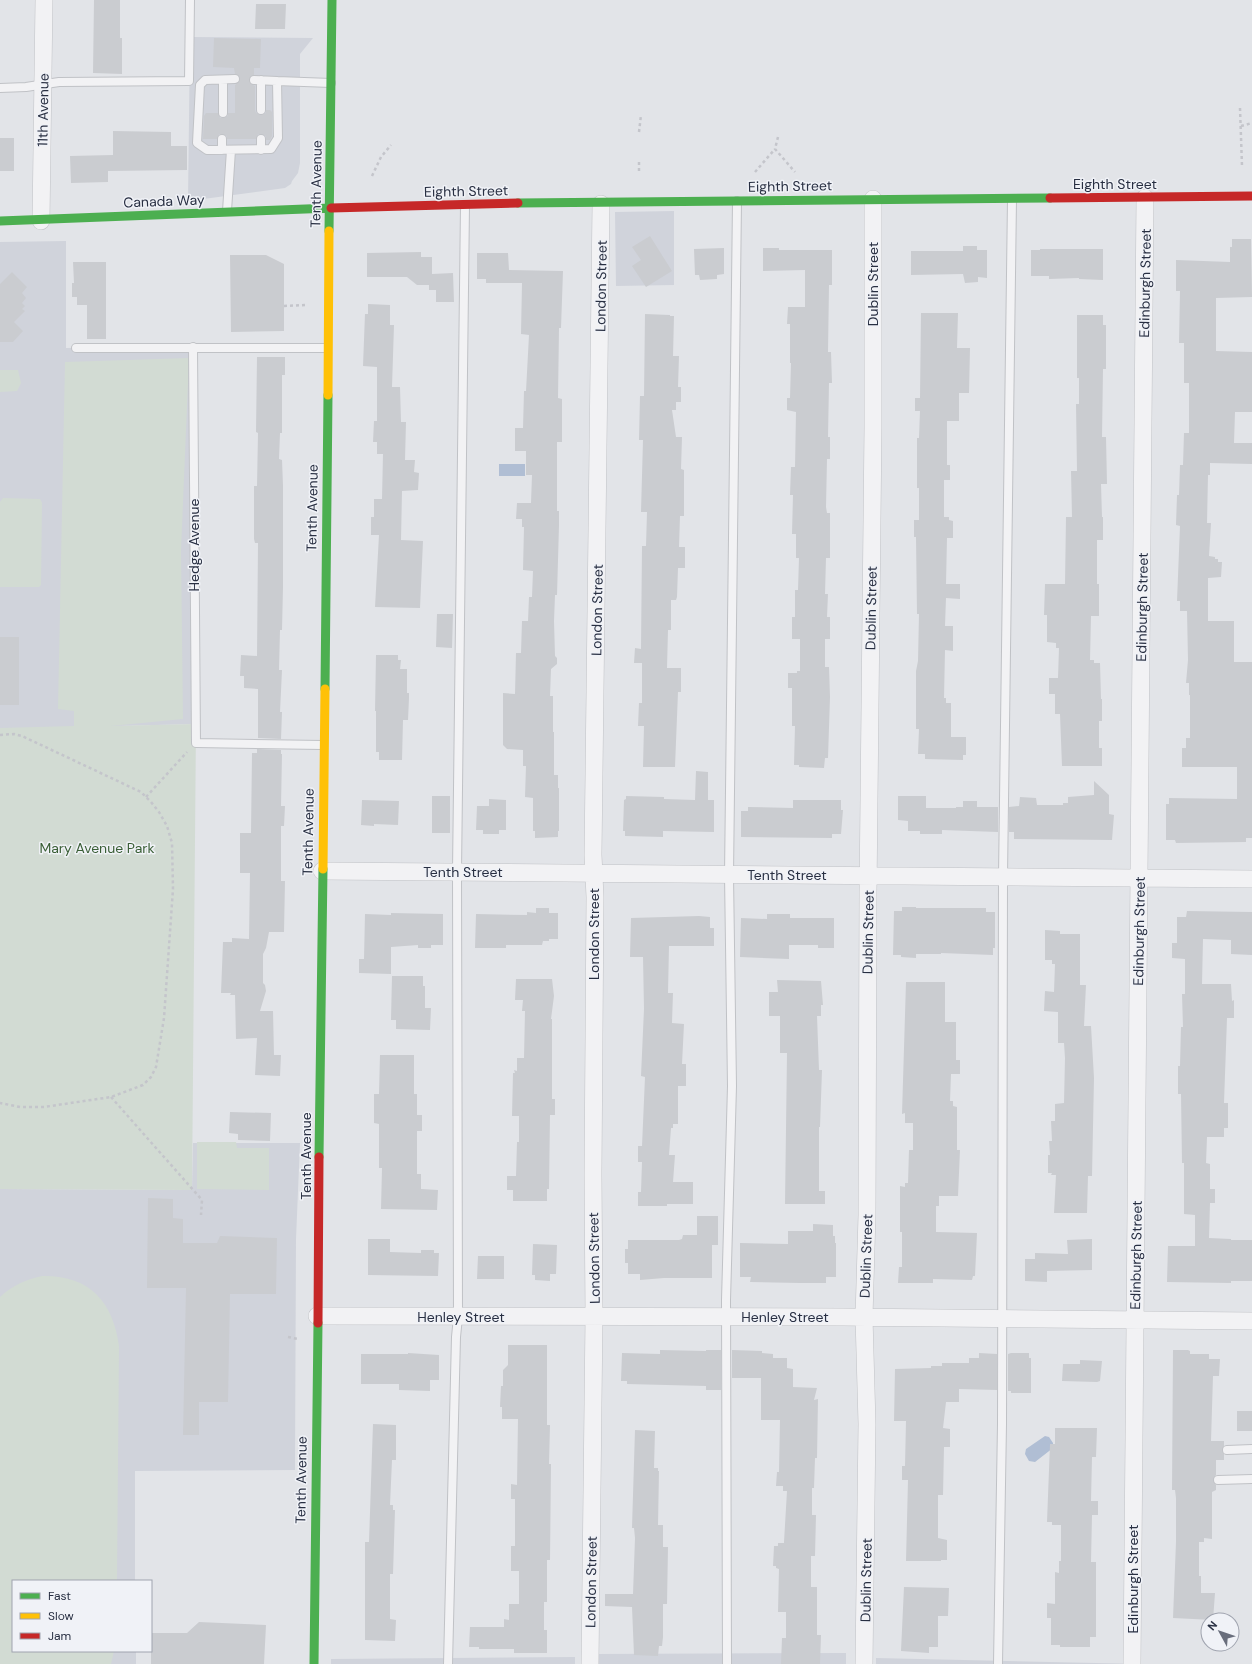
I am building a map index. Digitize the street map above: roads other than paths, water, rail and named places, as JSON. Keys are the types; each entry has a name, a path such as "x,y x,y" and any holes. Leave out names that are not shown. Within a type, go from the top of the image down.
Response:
{"main road":[{"name":"Tenth Avenue","path":"314,1664 332,0"},
{"name":"Eighth Street","path":"329,208 465,204 602,204 872,199 1252,196"},
{"name":"Canada Way","path":"0,221 41,221 329,208"}],"street":[{"name":"11th Avenue","path":"41,221 44,0"},
{"name":"Edinburgh Street","path":"1132,1664 1145,198"},
{"name":"Dublin Street","path":"864,1664 867,1432 864,1317 867,1215 867,1010 873,411 872,199"},
{"name":"London Street","path":"590,1664 594,1317 594,873 602,204"},
{"name":"Tenth Street","path":"322,871 1252,879"},
{"name":"Henley Street","path":"317,1316 864,1317 1252,1321"}],"lane":[{"path":"0,88 26,88 58,82 189,81 190,0"},
{"path":"235,79 205,80 200,85 197,143 207,150 271,150 278,138 277,81"},
{"path":"223,80 223,113"},
{"path":"261,110 258,80 332,83"},
{"path":"222,139 222,150"},
{"path":"261,140 261,150"},
{"path":"227,212 231,150"},
{"path":"998,1664 1002,1318 1003,876 1012,198"},
{"path":"727,1664 728,1317 726,1300 732,1086 729,875 737,201"},
{"path":"448,1664 456,1337 458,1317 456,872 465,204"},
{"name":"Hedge Avenue","path":"193,347 196,743 323,745"},
{"path":"76,348 328,348"},
{"path":"1227,1450 1252,1449"},
{"path":"1218,1480 1252,1479"}],"water":[{"path":"499,464 525,464 525,476 499,476"},
{"path":"1045,1436 1049,1437 1053,1443 1053,1448 1035,1462 1029,1461 1025,1454 1026,1449"}],"park label":[{"name":"Mary Avenue Park","path":"97,848"}]}
